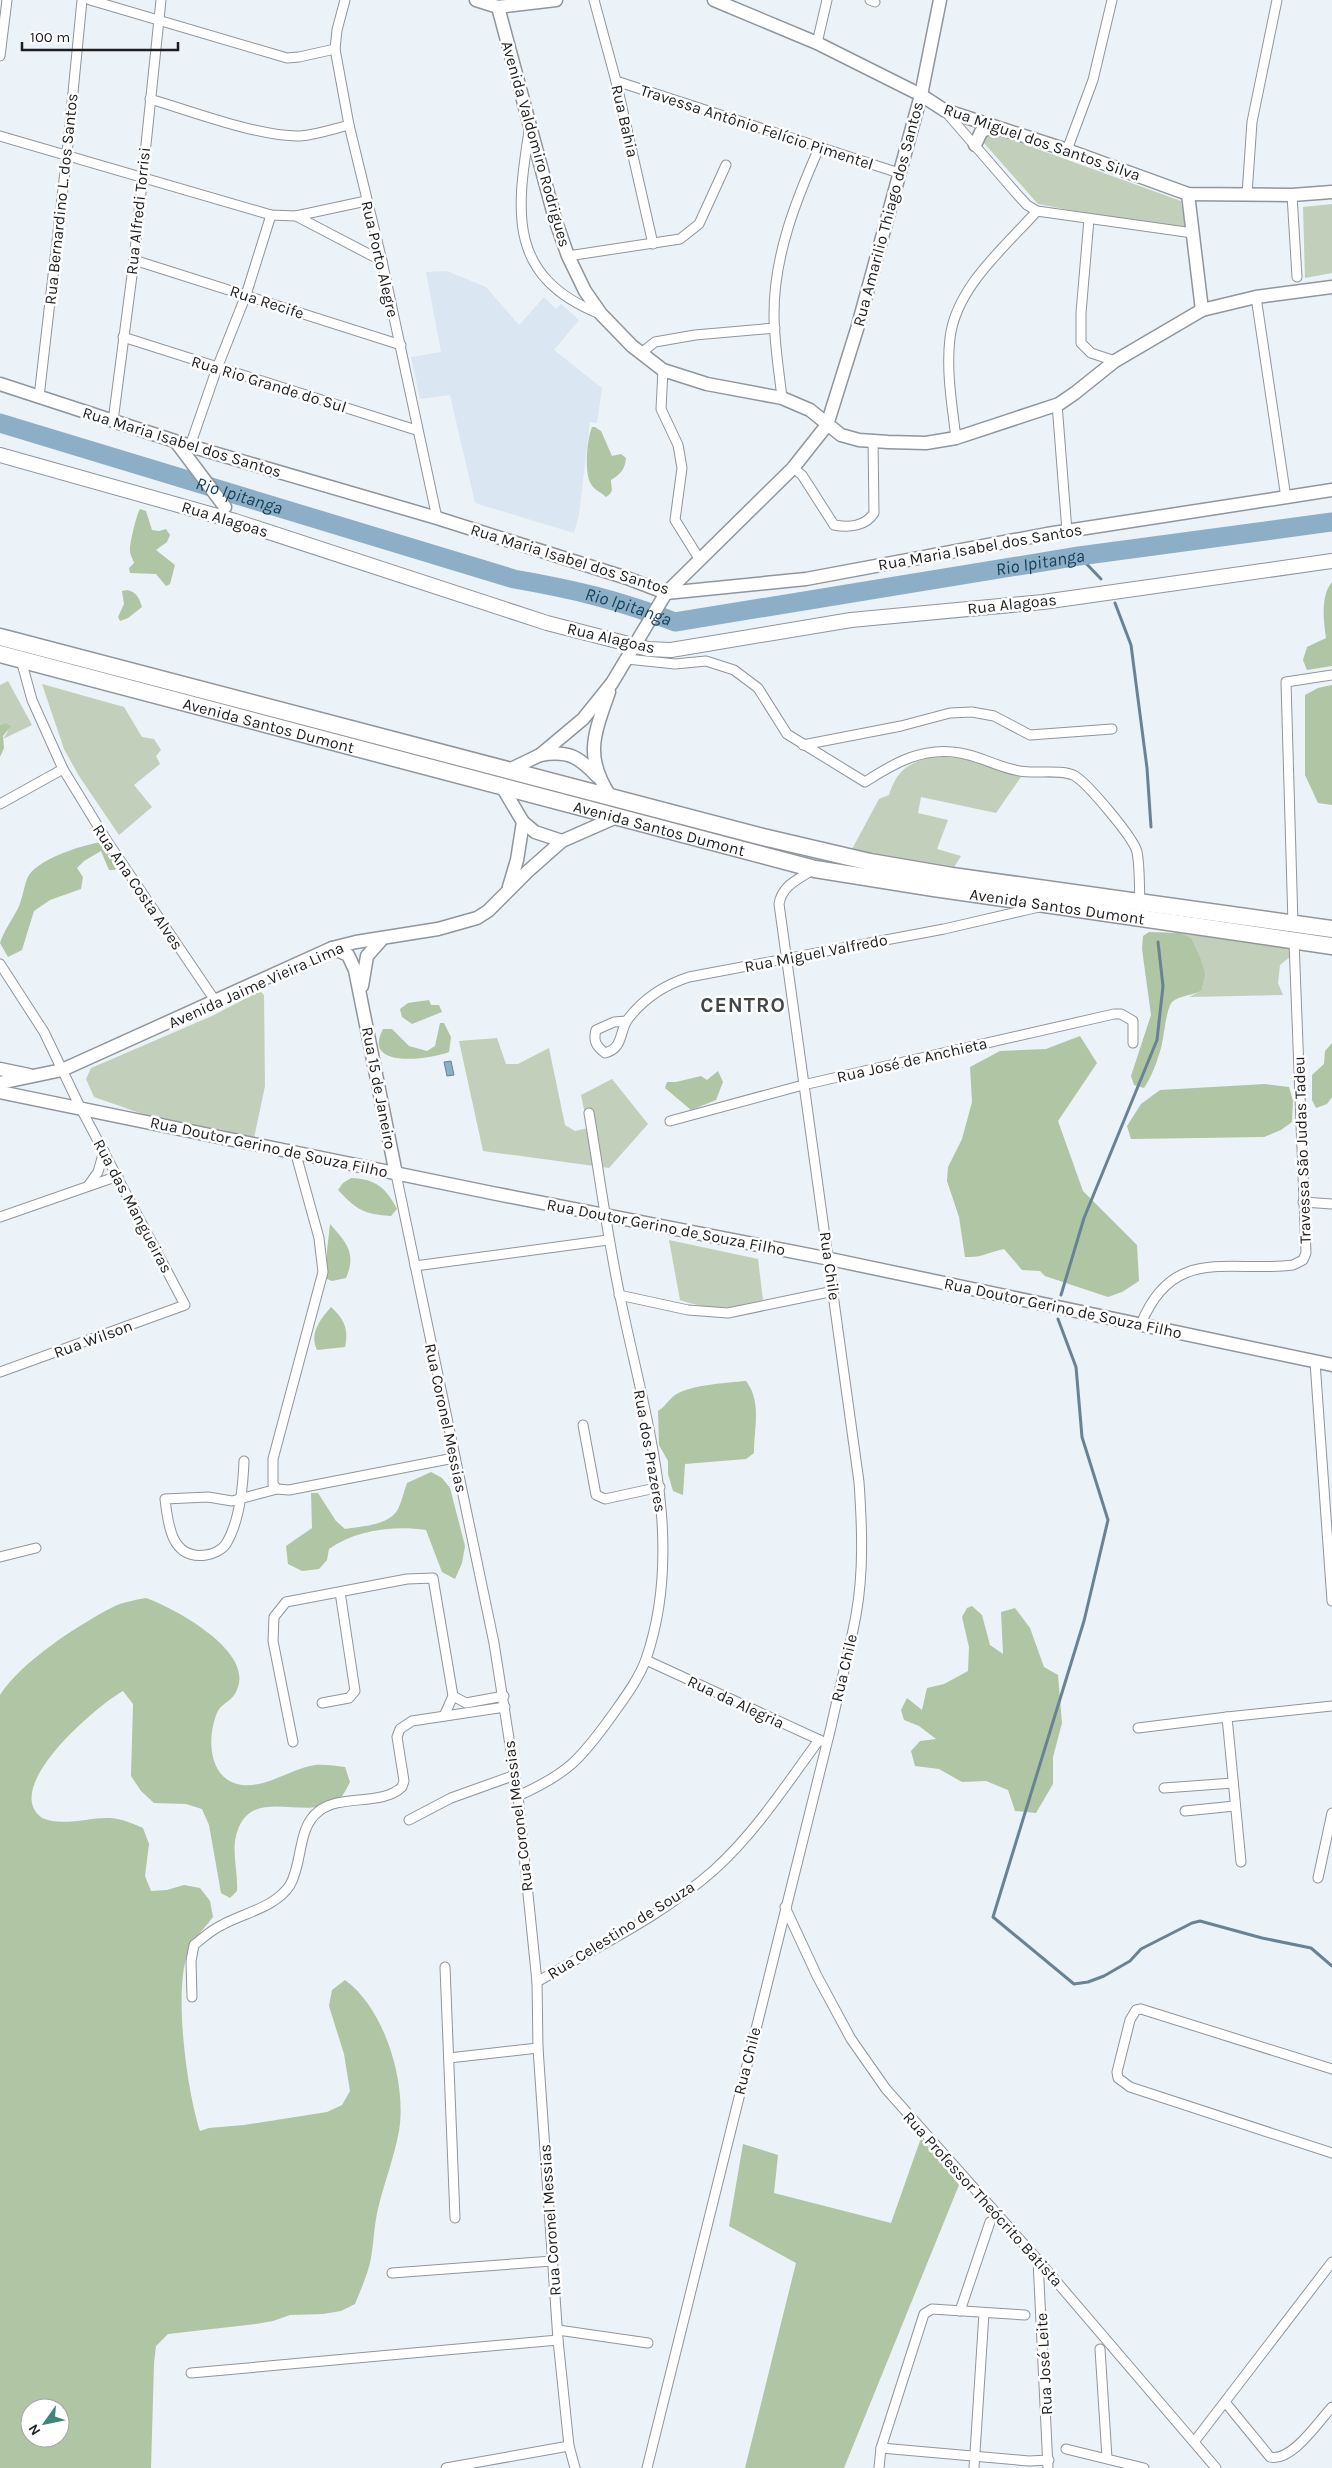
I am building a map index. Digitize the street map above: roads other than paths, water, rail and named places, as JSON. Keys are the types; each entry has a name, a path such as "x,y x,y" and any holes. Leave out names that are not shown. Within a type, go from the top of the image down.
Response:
{"highway":[{"name":"Avenida Santos Dumont","path":"0,637 870,862 952,876 1332,929"},
{"name":"Avenida Santos Dumont","path":"0,654 620,815 770,858 815,868 1049,905 1332,946"}],"main road":[{"path":"476,0 498,7 556,0"},
{"name":"Rua Miguel dos Santos Silva","path":"714,0 817,43 921,95 944,110 1067,150 1188,194 1332,192"},
{"name":"Rua Amarilio Thiago dos Santos","path":"826,425 857,329 921,95 940,0"},
{"name":"Avenida Valdomiro Rodrigues","path":"498,7 568,256 585,291 601,314 612,327 663,370 707,384 782,398 810,410 840,435 873,441 926,443 956,438 1057,404 1075,393 1115,360 1202,310 1256,297 1332,286"},
{"path":"975,145 981,132 992,126"},
{"path":"1188,194 1202,310"},
{"name":"Rua Maria Isabel dos Santos","path":"0,384 176,442 189,451 437,518 626,578 663,597 806,579 1067,530 1332,490"},
{"path":"509,770 540,755 583,719 612,683 663,597 792,468 826,425"},
{"path":"189,451 235,521"},
{"name":"Rua Alagoas","path":"0,455 235,521 547,623 638,639 648,649 671,650 850,620 1043,602 1332,561"},
{"path":"598,777 593,746 596,728 612,683"},
{"path":"540,755 566,754 581,760 598,777 610,796"},
{"path":"500,785 522,822 535,832 562,841"},
{"name":"Avenida Jaime Vieira Lima","path":"0,1083 62,1070 332,948 438,929 477,918 488,911 508,890 562,841 620,815"},
{"name":"Avenida Jaime Vieira Lima","path":"508,890 517,860 522,822"},
{"name":"Rua 15 de Janeiro","path":"361,1001 367,956 383,938"},
{"name":"Rua 15 de Janeiro","path":"332,948 344,952 352,962 396,1174"},
{"path":"0,1069 34,1076"},
{"name":"Rua Doutor Gerino de Souza Filho","path":"0,1092 295,1151 396,1174 830,1259 1315,1362 1332,1364"}],"street":[{"path":"0,56 7,0"},
{"name":"Rua Bernardino L. dos Santos","path":"39,397 67,154 82,0"},
{"path":"90,0 287,58 335,48"},
{"name":"Rua Alfredi Torrisi","path":"113,421 134,260 161,0"},
{"name":"Rua Porto Alegre","path":"345,0 337,30 335,48 349,125 382,261 416,430 437,518"},
{"name":"Rua Bahia","path":"594,0 616,81 654,244"},
{"path":"817,43 827,0"},
{"path":"1067,150 1093,80 1112,0"},
{"path":"1247,194 1252,122 1276,0"},
{"name":"Travessa Antônio Felício Pimentel","path":"616,81 742,120 818,148 899,172"},
{"path":"150,100 282,135 300,136 349,125"},
{"path":"944,110 1027,205 1037,211 1193,233"},
{"path":"530,126 520,189 520,213 528,248 541,273 562,293 601,314"},
{"path":"0,136 271,215 296,216 366,201"},
{"path":"782,398 775,328 778,273 796,200 818,148"},
{"path":"568,256 680,239 699,224 726,166"},
{"path":"1292,194 1297,277"},
{"path":"956,438 949,364 950,338 955,318 974,283 1037,211"},
{"path":"189,451 217,368 246,295 271,215"},
{"path":"296,216 382,261"},
{"path":"1088,219 1081,313 1081,343 1091,352 1115,360"},
{"name":"Rua Recife","path":"134,260 400,346"},
{"path":"1256,297 1286,498"},
{"path":"641,353 649,345 695,335 775,328"},
{"name":"Rua Rio Grande do Sul","path":"123,337 416,430"},
{"path":"663,370 661,408 678,446 682,468 675,520 700,560"},
{"path":"1057,404 1067,530"},
{"path":"792,468 802,475 834,524 842,526 861,524 869,521 874,513 873,441"},
{"path":"627,659 675,664 706,661 734,670 758,688 787,734 803,746 865,782 906,758 930,752 945,751 961,753 1027,774 1074,775 1130,837 1137,850 1140,901"},
{"name":"Rua Ana Costa Alves","path":"21,660 32,700 63,769 107,842 216,1002"},
{"path":"1293,924 1286,682 1332,675"},
{"path":"803,746 950,714 972,712 994,716 1030,735 1112,729"},
{"path":"0,804 63,769"},
{"name":"Rua Chile","path":"647,2468 786,1907 823,1742 856,1614 862,1537 859,1482 830,1259 803,1085 779,904 781,893 815,868"},
{"name":"Rua Miguel Valfredo","path":"626,1021 614,1022 596,1030 595,1042 598,1048 605,1053 615,1048 624,1034 626,1021 654,993 672,982 689,977 944,929 1049,905"},
{"name":"Travessa São Judas Tadeu","path":"1141,1324 1148,1307 1166,1286 1193,1270 1210,1266 1279,1267 1293,1265 1303,1260 1307,1237 1294,941"},
{"name":"Rua das Mangueiras","path":"0,964 44,1032 80,1107 185,1305"},
{"name":"Rua José de Anchieta","path":"670,1121 803,1085 1114,1014 1122,1014 1132,1021 1133,1043"},
{"name":"Rua dos Prazeres","path":"518,1796 560,1774 576,1761 620,1705 646,1660 656,1620 662,1574 664,1536 660,1487 608,1240 606,1214 589,1113"},
{"path":"87,1186 98,1172 104,1151"},
{"path":"277,1488 273,1484 273,1459 323,1272 319,1238 295,1151"},
{"name":"Rua Coronel Messias","path":"396,1174 504,1696 518,1796 537,1982 538,2048 558,2340 569,2446 575,2468"},
{"path":"0,1217 118,1176"},
{"path":"1304,1202 1332,1204"},
{"path":"415,1266 608,1240"},
{"path":"619,1295 688,1310 728,1313 834,1291"},
{"name":"Rua Wilson","path":"0,1372 185,1305"},
{"path":"1315,1362 1332,1602"},
{"path":"583,1425 596,1495 605,1499 660,1487"},
{"path":"244,1461 240,1498 232,1530 225,1546 212,1554 196,1556 182,1551 172,1536 167,1521 165,1499 208,1497 232,1500 240,1498 277,1488 289,1490 454,1458"},
{"path":"0,1556 36,1548"},
{"path":"293,1742 273,1641 274,1617 286,1602 407,1579 433,1578 453,1696 444,1716"},
{"path":"322,1703 349,1698 355,1691 340,1592"},
{"name":"Rua da Alegria","path":"646,1660 823,1742"},
{"path":"453,1696 466,1703 504,1696"},
{"path":"1138,1728 1332,1706"},
{"path":"192,1997 191,1961 194,1945 220,1926 280,1897 291,1883 310,1819 319,1810 329,1806 398,1792 404,1781 397,1745 400,1729 412,1720 505,1707"},
{"path":"1227,1717 1240,1862"},
{"name":"Rua Celestino de Souza","path":"537,1982 655,1913 714,1870 759,1823 823,1742"},
{"path":"408,1820 451,1798 515,1775"},
{"path":"1164,1788 1233,1782"},
{"path":"1185,1811 1235,1806"},
{"path":"1318,1878 1332,1814"},
{"name":"Rua Professor Theócrito Batista","path":"786,1907 817,1976 851,2039 886,2089 1038,2260 1216,2468"},
{"path":"445,1967 455,2218"},
{"path":"1332,2069 1141,2009 1136,2010 1130,2020 1117,2072 1118,2078 1130,2087 1332,2153"},
{"path":"449,2058 538,2048"},
{"path":"960,2311 990,2222"},
{"name":"Rua José Leite","path":"1038,2260 1049,2464"},
{"path":"392,2273 552,2261"},
{"path":"1194,2442 1332,2262"},
{"path":"879,2468 881,2448 924,2314 932,2309 984,2314 1025,2315"},
{"path":"974,2468 984,2314"},
{"path":"558,2330 648,2343"},
{"path":"192,2373 558,2340"},
{"path":"1100,2350 1107,2458"},
{"path":"1226,2402 1270,2457 1277,2459 1292,2451 1332,2406"},
{"path":"446,2468 569,2446"},
{"path":"881,2448 1049,2464"},
{"path":"1066,2449 1144,2468"}],"water":[{"path":"451,1061 454,1075 447,1076 444,1062"}],"waterway":[{"name":"Rio Ipitanga","path":"0,423 514,579 595,596 634,607 675,622 1079,556 1332,522"},
{"path":"1079,556 1101,579"},
{"path":"1115,603 1131,645 1147,768 1151,827"},
{"path":"1061,1295 1084,1218 1157,1040 1163,986 1158,942"},
{"path":"1058,1319 1076,1367 1082,1437 1108,1520 1084,1621 993,1917 1074,1984 1088,1982 1104,1976 1130,1961 1141,1949 1192,1923 1200,1921 1262,1938 1311,1948 1332,1966"}],"district":[{"name":"CENTRO","path":"743,1005"}]}
